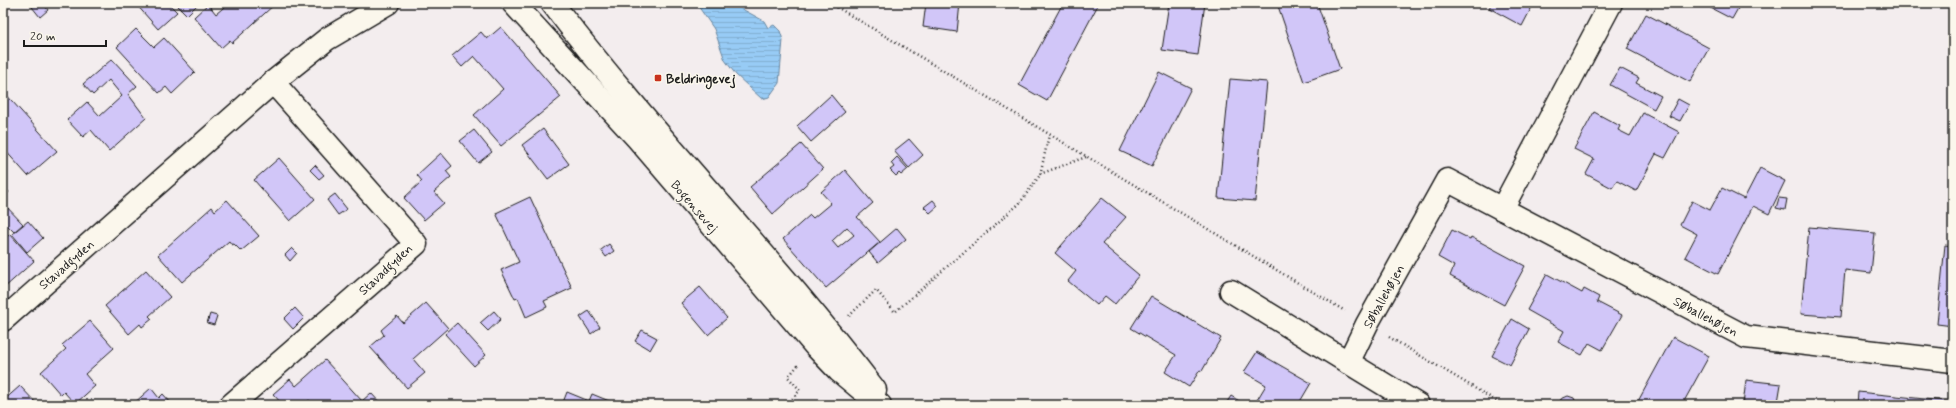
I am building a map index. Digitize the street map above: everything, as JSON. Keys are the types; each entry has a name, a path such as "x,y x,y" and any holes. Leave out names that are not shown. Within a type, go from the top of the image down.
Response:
{"street":[{"name":"Stavadgyden","path":"328,39 358,3"},
{"name":"Stavadgyden","path":"3,320 273,82 328,39 388,3"},
{"name":"Bogensevej","path":"513,3 638,139 816,347 839,371 880,405"},
{"name":"Bogensevej","path":"552,3 590,53 832,332 887,405"},
{"path":"1502,209 1611,3"},
{"name":"Stavadgyden","path":"231,405 416,244 273,82"},
{"name":"Søballehøjen","path":"1348,363 1367,324 1447,180 1746,337 1953,361"},
{"path":"1231,291 1418,405"}],"path":[{"path":"830,3 1503,405"},
{"path":"849,315 876,290 895,312 1019,204 1040,174 1049,134"},
{"path":"1040,174 1086,157"},
{"path":"787,405 800,390 788,377 802,361"}],"water":[{"path":"696,3 731,3 764,21 768,28 774,25 780,31 783,40 779,83 769,97 762,99 736,75 725,60 714,29"}],"building":[{"path":"37,3 43,3 48,10 40,17 32,7"},
{"path":"135,3 168,3 177,12 158,29"},
{"path":"181,3 199,3 187,15 178,6"},
{"path":"229,3 275,4 232,43 230,40 221,48 194,17 208,4 216,14"},
{"path":"926,3 960,3 957,32 923,27"},
{"path":"1063,3 1099,3 1047,101 1019,85"},
{"path":"1169,3 1205,3 1198,55 1162,50"},
{"path":"1277,3 1317,3 1340,69 1304,82"},
{"path":"1492,3 1534,3 1522,26 1489,8"},
{"path":"1560,3 1569,3 1567,7"},
{"path":"1701,3 1741,3 1732,19"},
{"path":"1646,14 1709,48 1690,82 1627,49"},
{"path":"501,27 561,97 501,146 474,115 503,89 474,56 462,67 452,56 481,32 487,39"},
{"path":"136,29 154,47 164,38 195,72 172,94 166,87 159,93 117,47"},
{"path":"112,59 137,86 128,94 146,118 109,151 91,130 83,137 67,120 87,102 100,116 122,96 109,80 93,95 83,84"},
{"path":"1620,68 1639,78 1636,83 1661,96 1654,109 1610,85"},
{"path":"1159,72 1191,88 1152,166 1120,151"},
{"path":"1230,79 1267,82 1255,201 1218,198"},
{"path":"3,91 57,151 28,176 3,148"},
{"path":"831,95 845,112 811,142 797,126"},
{"path":"1678,99 1689,105 1680,121 1669,116"},
{"path":"1594,112 1620,126 1618,130 1630,136 1643,113 1679,132 1665,158 1656,154 1636,191 1617,181 1612,188 1586,174 1594,159 1574,149"},
{"path":"543,129 569,164 548,179 522,145"},
{"path":"474,130 492,152 478,163 460,141"},
{"path":"909,139 923,155 909,168 894,151"},
{"path":"801,144 823,169 773,214 750,187"},
{"path":"441,153 452,166 446,171 451,177 434,192 444,203 424,220 404,198 422,181 417,175"},
{"path":"897,157 908,169 901,175 899,173 896,176 890,170 894,167 891,163"},
{"path":"279,158 315,199 290,221 254,180"},
{"path":"315,165 324,175 319,179 310,170"},
{"path":"1760,168 1785,181 1769,214 1753,206 1718,274 1685,257 1697,234 1680,225 1692,201 1710,210 1722,188 1744,199"},
{"path":"845,170 873,203 857,217 880,242 826,288 783,239 810,215 813,218 831,203 821,192","holes":["847,227 854,235 838,248 832,241"]},
{"path":"3,186 9,192 3,198"},
{"path":"335,194 347,209 338,215 327,200"},
{"path":"530,197 572,288 544,301 547,307 526,317 518,298 515,299 501,270 519,262 496,213"},
{"path":"1102,198 1126,217 1102,244 1139,275 1115,304 1105,296 1097,305 1068,281 1076,271 1055,253"},
{"path":"1779,198 1787,199 1785,210 1776,208"},
{"path":"227,200 259,236 241,251 229,241 182,282 158,255 212,207 215,211"},
{"path":"933,200 938,206 930,213 924,207"},
{"path":"3,203 23,224 14,232 3,221"},
{"path":"28,221 43,238 27,252 12,234"},
{"path":"1809,227 1875,233 1871,273 1845,270 1841,317 1801,314"},
{"path":"897,228 906,239 878,263 869,252"},
{"path":"1452,230 1470,239 1471,237 1525,266 1504,305 1450,276 1454,266 1438,257"},
{"path":"10,234 34,261 3,289 3,240"},
{"path":"609,244 614,251 606,257 601,250"},
{"path":"1945,245 1953,246 1953,326 1937,324"},
{"path":"292,248 297,253 290,261 285,255"},
{"path":"146,270 170,297 149,316 152,319 142,327 140,324 129,334 105,306"},
{"path":"1547,274 1582,293 1584,289 1599,297 1597,302 1622,315 1602,350 1589,343 1582,355 1558,342 1564,331 1527,310"},
{"path":"700,287 727,318 708,335 681,303"},
{"path":"1151,296 1221,338 1202,371 1200,370 1189,387 1165,372 1176,355 1131,328"},
{"path":"426,303 448,328 413,359 425,373 407,388 370,347 384,335 381,330 397,316 403,323"},
{"path":"295,308 304,318 293,329 284,319"},
{"path":"494,311 501,319 488,331 480,323"},
{"path":"589,311 600,327 591,334 580,317"},
{"path":"210,314 217,316 214,325 207,323"},
{"path":"1512,319 1529,329 1510,365 1492,356"},
{"path":"90,321 114,348 85,374 95,386 75,404 64,392 61,395 41,372 66,349 62,345"},
{"path":"457,323 486,355 474,366 445,334"},
{"path":"642,330 657,338 650,350 635,341"},
{"path":"1673,337 1709,356 1682,405 1636,405"},
{"path":"1257,352 1311,383 1298,405 1254,405 1266,385 1244,372"},
{"path":"325,360 362,401 371,393 382,405 314,405 309,400 304,405 283,405 273,394 290,379 296,386"},
{"path":"1746,380 1781,384 1778,402 1805,405 1743,405"},
{"path":"20,386 38,405 3,405 3,401"},
{"path":"151,388 159,398 163,394 172,404 132,405"},
{"path":"567,392 589,401 592,394 619,405 562,405"},
{"path":"1858,392 1953,402 1953,405 1857,405"},
{"path":"1231,396 1246,405 1225,405"},
{"path":"1568,396 1574,398 1577,405 1559,405 1561,399"}],"place":[{"name":"Beldringevej","path":"658,78"}]}
